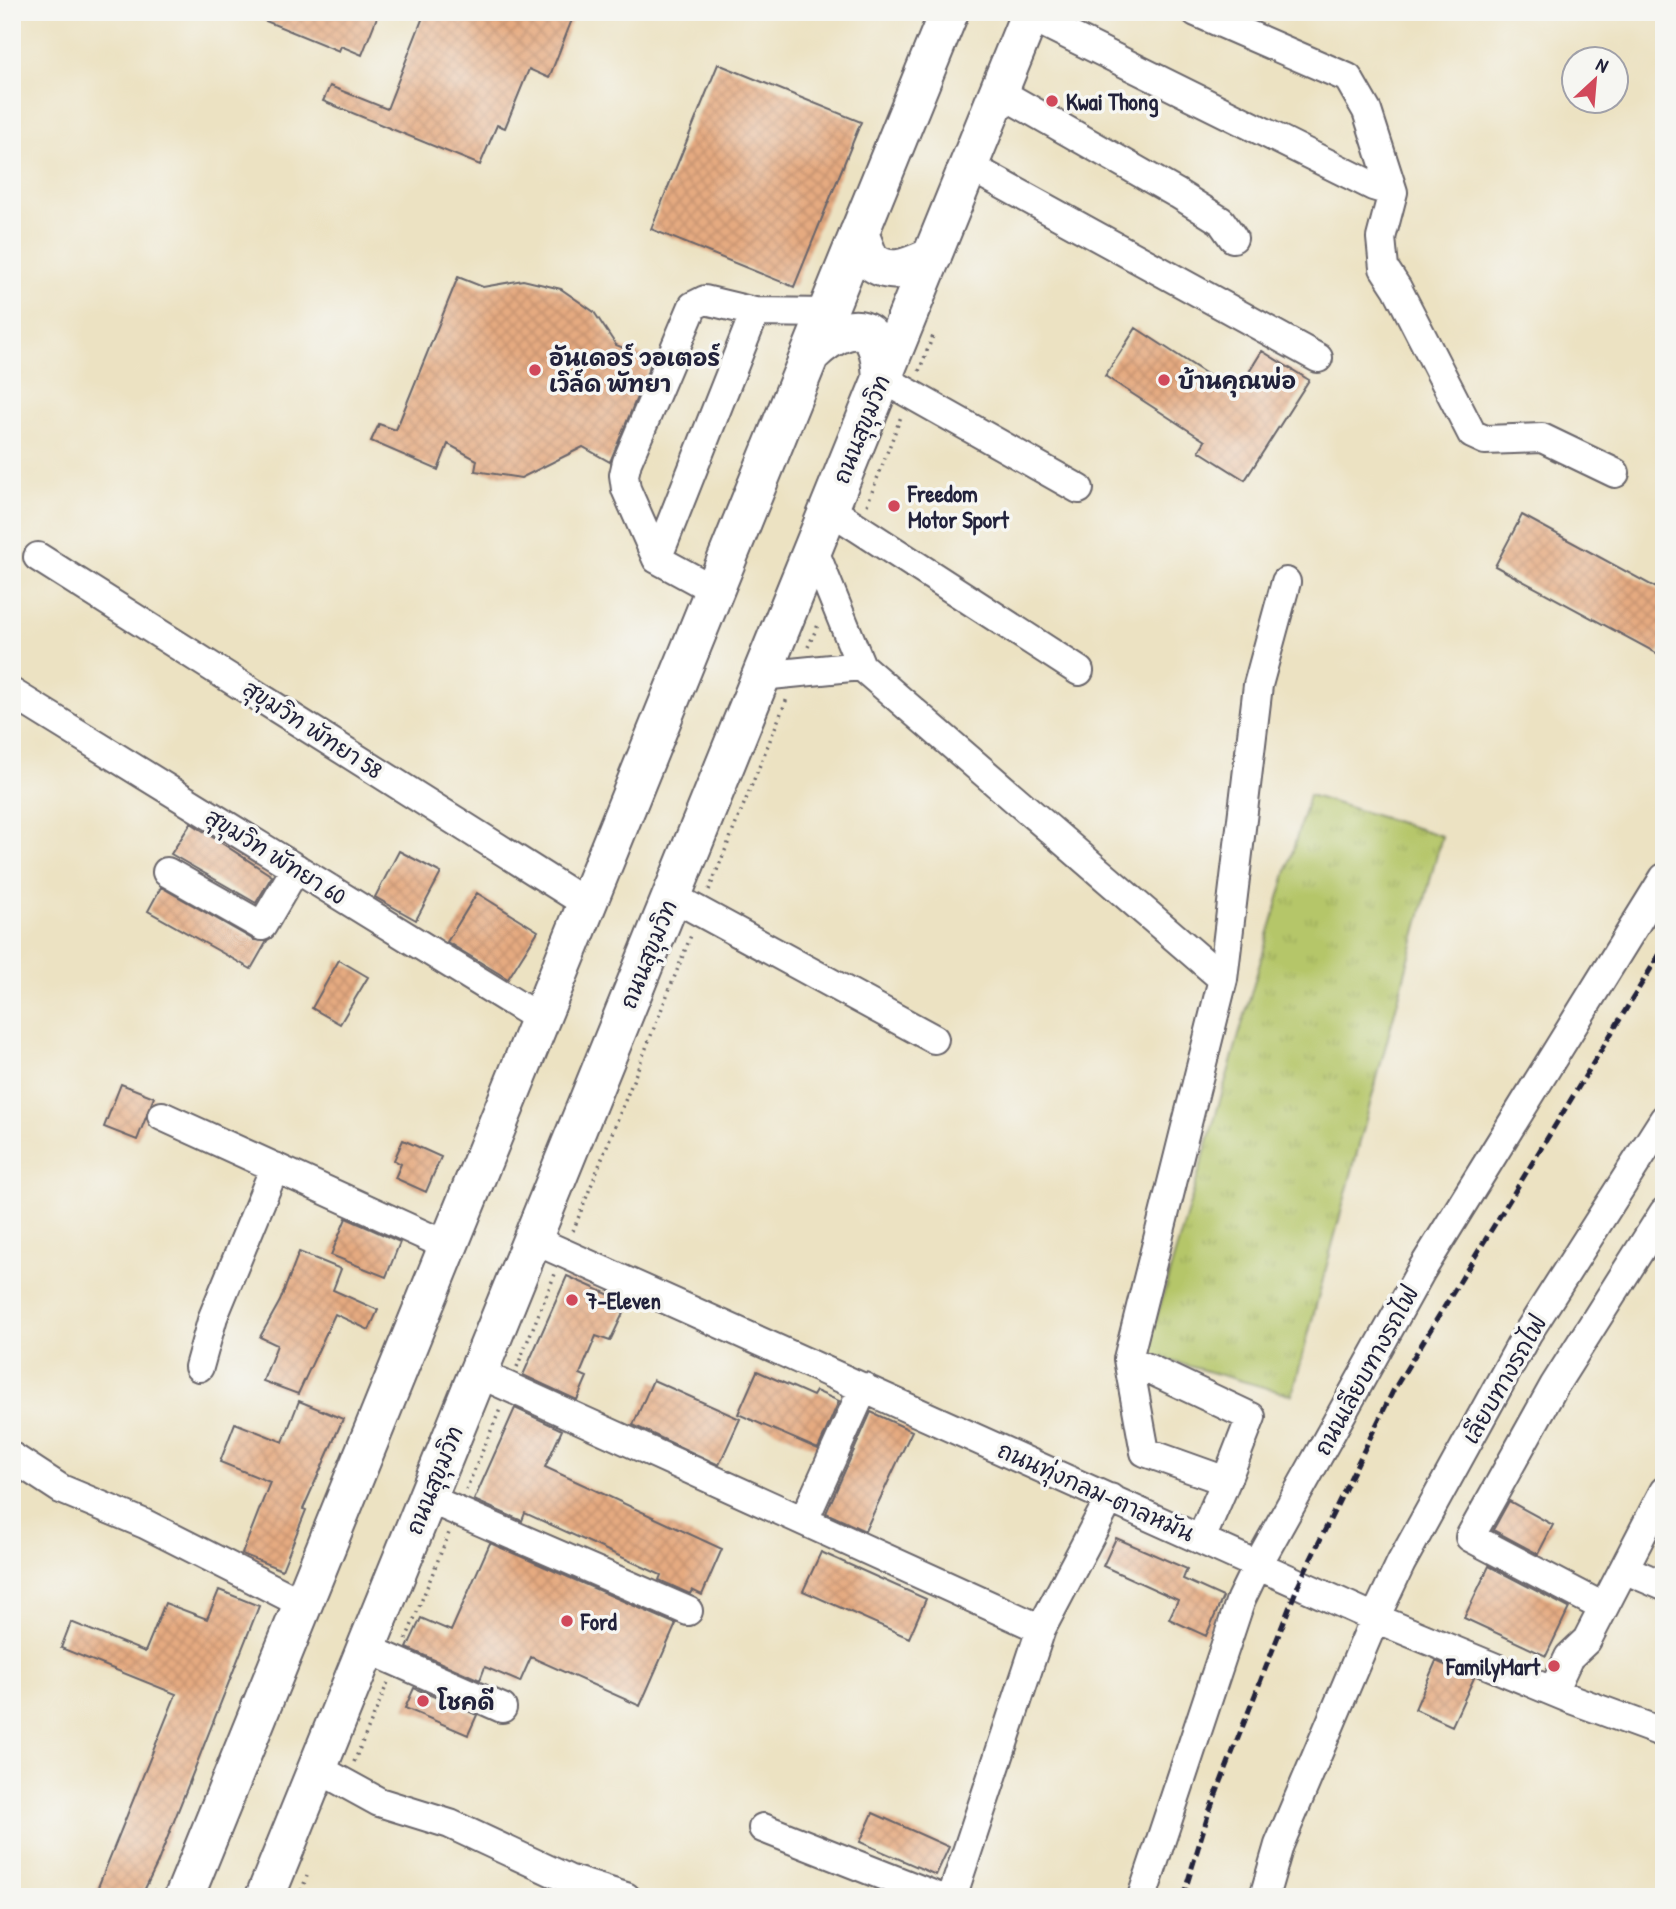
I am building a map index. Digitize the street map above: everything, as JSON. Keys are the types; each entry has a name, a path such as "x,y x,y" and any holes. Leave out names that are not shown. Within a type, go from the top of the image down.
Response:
{"highway":[{"path":"184,1897 949,12"},
{"name":"ถนนสุขุมวิท","path":"265,1897 331,1776 548,1246 686,903 761,677 813,548 843,519 896,386 932,257 1030,14"},
{"path":"859,233 869,259 887,270 902,271 932,257"},
{"path":"811,354 828,337 855,330 864,332 878,348 896,386"}],"street":[{"path":"1196,12 1348,78 1367,111 1394,192 1381,238 1384,268 1397,288 1472,434 1485,440 1542,438 1615,474"},
{"path":"1030,14 1373,186 1394,192"},
{"path":"999,92 1178,194 1221,221 1233,238"},
{"path":"969,166 1318,358"},
{"path":"714,590 657,559 626,489 624,475 627,462 693,306 705,300 755,312 827,313"},
{"path":"657,559 755,312"},
{"path":"896,386 1079,489"},
{"path":"843,519 1079,671"},
{"path":"813,548 861,666 1223,979"},
{"name":"สุขุมวิท พัทยา 58","path":"38,556 587,904"},
{"path":"1226,1481 1145,1451 1128,1359 1223,979 1258,685 1286,582"},
{"path":"761,677 798,670 861,666"},
{"name":"สุขุมวิท พัทยา 60","path":"12,693 540,1019"},
{"path":"167,872 262,926 296,868"},
{"name":"ถนนเลียบทางรถไฟ","path":"1142,1897 1241,1599 1258,1564 1421,1271 1664,878"},
{"path":"686,903 934,1039"},
{"path":"162,1116 448,1246"},
{"name":"เลียบทางรถไฟ","path":"1375,1618 1401,1563 1527,1334 1664,1119"},
{"path":"199,1367 213,1317 275,1167"},
{"path":"1603,1608 1470,1537 1554,1386 1664,1212"},
{"name":"ถนนทุ่งกลม-ตาลหมัน","path":"548,1246 1375,1618 1562,1695 1664,1733"},
{"path":"1128,1359 1251,1417 1201,1539"},
{"path":"493,1380 1041,1629"},
{"path":"804,1520 864,1387"},
{"path":"12,1457 61,1489 145,1524 303,1604"},
{"path":"1562,1695 1587,1664 1587,1640 1664,1491"},
{"path":"952,1897 1041,1629 1110,1498"},
{"path":"442,1505 688,1611"},
{"path":"1624,1569 1664,1586"},
{"path":"1264,1897 1279,1845 1375,1618"},
{"path":"381,1655 502,1708"},
{"path":"331,1776 380,1802 450,1824 568,1879 626,1897"},
{"path":"763,1829 938,1897"}],"path":[{"path":"843,519 896,386 935,332"},
{"path":"331,1776 686,903 798,670 831,593"},
{"path":"299,1897 309,1871"}],"green space":[{"path":"1309,795 1442,836 1292,1395 1146,1354"}],"building":[{"path":"244,12 379,12 362,55 341,46 339,51"},
{"path":"425,12 575,12 549,78 529,69 505,128 497,125 480,165 323,101 330,86 387,109"},
{"path":"718,64 861,122 794,287 651,229"},
{"name":"อันเดอร์ วอเตอร์ เวิล์ด พัทยา","path":"458,277 483,287 523,280 561,289 594,312 616,345 649,358 650,366 610,462 583,447 521,478 475,471 477,460 448,444 438,470 371,441 379,424 396,430"},
{"path":"1136,328 1236,393 1262,351 1309,380 1245,480 1199,451 1205,441 1105,376"},
{"path":"1522,515 1664,592 1664,644 1658,654 1495,566"},
{"path":"191,823 272,876 256,903 171,854"},
{"path":"399,851 441,873 416,920 375,897"},
{"path":"161,887 254,940 267,941 251,969 148,911"},
{"path":"477,893 538,931 508,979 447,942"},
{"path":"339,960 368,977 340,1024 312,1008"},
{"path":"121,1084 154,1097 137,1140 104,1127"},
{"path":"403,1140 441,1157 426,1192 395,1178 401,1164 394,1160"},
{"path":"346,1218 400,1242 386,1277 331,1255"},
{"path":"299,1252 341,1269 333,1290 378,1310 369,1330 335,1314 298,1394 263,1381 277,1345 260,1337 280,1301"},
{"path":"567,1276 628,1303 610,1341 596,1336 580,1374 587,1377 577,1400 523,1375"},
{"path":"757,1371 813,1396 816,1391 839,1401 818,1449 738,1414"},
{"path":"653,1380 740,1419 719,1465 633,1425"},
{"path":"299,1401 343,1419 303,1509 306,1510 282,1570 242,1554 270,1482 220,1462 235,1423 283,1442"},
{"path":"515,1408 562,1430 545,1467 722,1549 702,1595 692,1590 690,1594 659,1580 661,1575 525,1513 522,1521 474,1500"},
{"path":"871,1412 912,1431 865,1531 826,1513"},
{"path":"1509,1501 1553,1525 1538,1554 1493,1530"},
{"path":"1116,1538 1187,1569 1183,1579 1223,1597 1206,1636 1169,1619 1178,1600 1103,1566"},
{"name":"Ford","path":"490,1543 676,1624 640,1706 531,1657 520,1682 485,1667 480,1680 407,1648 421,1618 451,1631"},
{"path":"821,1552 926,1599 909,1638 803,1591"},
{"path":"1489,1566 1569,1608 1546,1656 1464,1618"},
{"path":"219,1590 259,1606 157,1864 141,1897 94,1897 176,1694 61,1648 71,1622 145,1652 165,1603 207,1619"},
{"path":"1436,1661 1474,1678 1452,1726 1415,1709"},
{"path":"414,1688 477,1715 468,1735 405,1708"},
{"path":"873,1813 949,1847 936,1875 860,1842"}],"railway":[{"path":"1183,1897 1209,1812 1299,1583 1393,1391 1664,947"}],"place":[{"name":"Kwai Thong","path":"1052,101"},
{"name":"อันเดอร์ วอเตอร์ เวิล์ด พัทยา","path":"535,370"},
{"name":"บ้านคุณพ่อ","path":"1164,380"},
{"name":"Freedom Motor Sport","path":"894,506"},
{"name":"7-Eleven","path":"572,1300"},
{"name":"Ford","path":"567,1621"},
{"name":"FamilyMart","path":"1554,1666"},
{"name":"โชคดี","path":"423,1701"}]}
